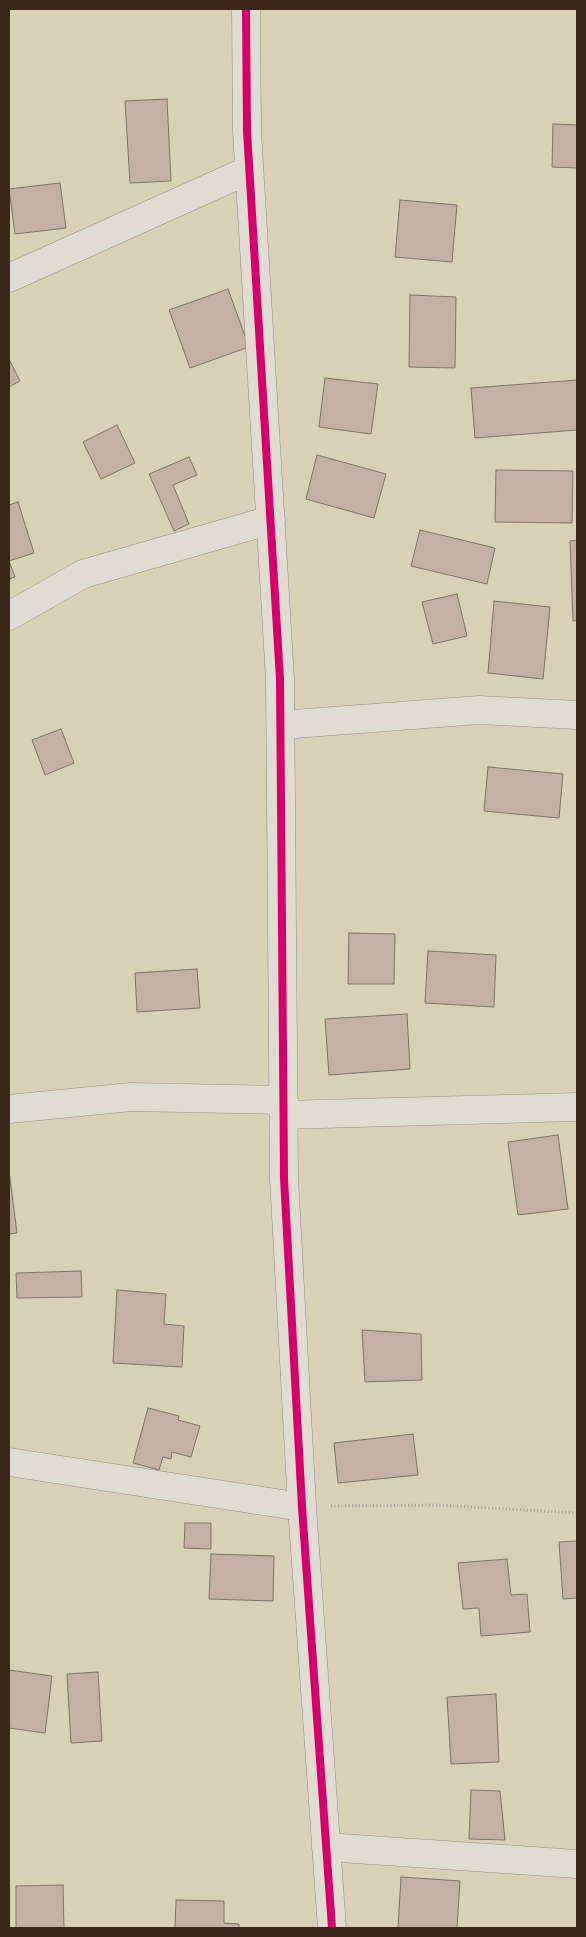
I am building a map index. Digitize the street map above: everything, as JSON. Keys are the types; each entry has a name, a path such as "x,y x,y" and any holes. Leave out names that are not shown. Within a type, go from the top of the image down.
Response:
{"street":[{"path":"246,9 247,131 280,678 284,1178 302,1507 332,1928"},
{"path":"9,278 249,170"},
{"path":"9,616 83,574 271,520"},
{"path":"281,725 480,710 577,715"},
{"path":"9,1109 131,1097 284,1107 577,1107"},
{"path":"9,1462 302,1507"},
{"path":"326,1847 577,1864"}],"path":[{"path":"302,1507 437,1505 577,1513"}],"building":[{"path":"167,99 171,181 130,183 125,101"},
{"path":"553,124 577,125 577,168 552,167"},
{"path":"60,183 66,228 15,234 9,189"},
{"path":"400,200 457,205 452,262 395,257"},
{"path":"228,289 249,347 190,368 169,310"},
{"path":"410,295 456,297 455,368 409,367"},
{"path":"9,359 20,381 9,387"},
{"path":"325,378 378,384 371,434 319,427"},
{"path":"577,380 577,430 475,438 471,388"},
{"path":"117,425 135,463 101,479 83,442"},
{"path":"317,455 386,474 374,518 306,499"},
{"path":"189,457 197,475 173,485 189,524 174,531 149,474"},
{"path":"496,470 573,471 572,523 495,522"},
{"path":"18,502 34,553 9,561 9,505"},
{"path":"420,530 495,548 487,584 411,566"},
{"path":"577,540 577,620 573,621 570,541"},
{"path":"9,561 15,577 9,579"},
{"path":"457,594 467,636 433,644 422,602"},
{"path":"494,601 550,607 543,679 488,673"},
{"path":"61,729 74,763 45,775 32,740"},
{"path":"488,767 563,774 559,818 484,811"},
{"path":"349,933 395,934 394,984 348,984"},
{"path":"428,951 496,955 494,1007 425,1003"},
{"path":"197,969 200,1008 137,1012 135,973"},
{"path":"407,1014 410,1069 329,1075 325,1019"},
{"path":"558,1135 568,1209 518,1215 508,1142"},
{"path":"9,1170 17,1233 9,1234"},
{"path":"81,1271 82,1297 17,1298 16,1273"},
{"path":"117,1290 166,1294 164,1324 184,1326 182,1367 113,1363"},
{"path":"362,1330 421,1334 422,1380 365,1382"},
{"path":"148,1408 179,1416 178,1420 200,1426 191,1457 172,1452 171,1459 163,1457 159,1470 133,1463"},
{"path":"413,1434 418,1475 338,1483 334,1443"},
{"path":"185,1523 211,1523 211,1549 184,1548"},
{"path":"577,1541 577,1598 563,1599 559,1542"},
{"path":"211,1554 274,1556 273,1601 209,1599"},
{"path":"507,1559 511,1595 527,1594 530,1632 481,1636 479,1608 463,1609 458,1563"},
{"path":"9,1670 52,1676 45,1733 9,1728"},
{"path":"98,1672 102,1741 71,1743 67,1674"},
{"path":"496,1694 499,1762 451,1764 447,1697"},
{"path":"471,1790 500,1791 505,1840 469,1839"},
{"path":"401,1877 460,1881 457,1928 398,1928"},
{"path":"63,1885 64,1928 16,1928 16,1886"},
{"path":"176,1900 224,1901 224,1923 239,1924 239,1928 175,1928"}],"cycle path":[{"path":"246,9 247,131 280,679 284,1178 302,1507 332,1928"}]}
